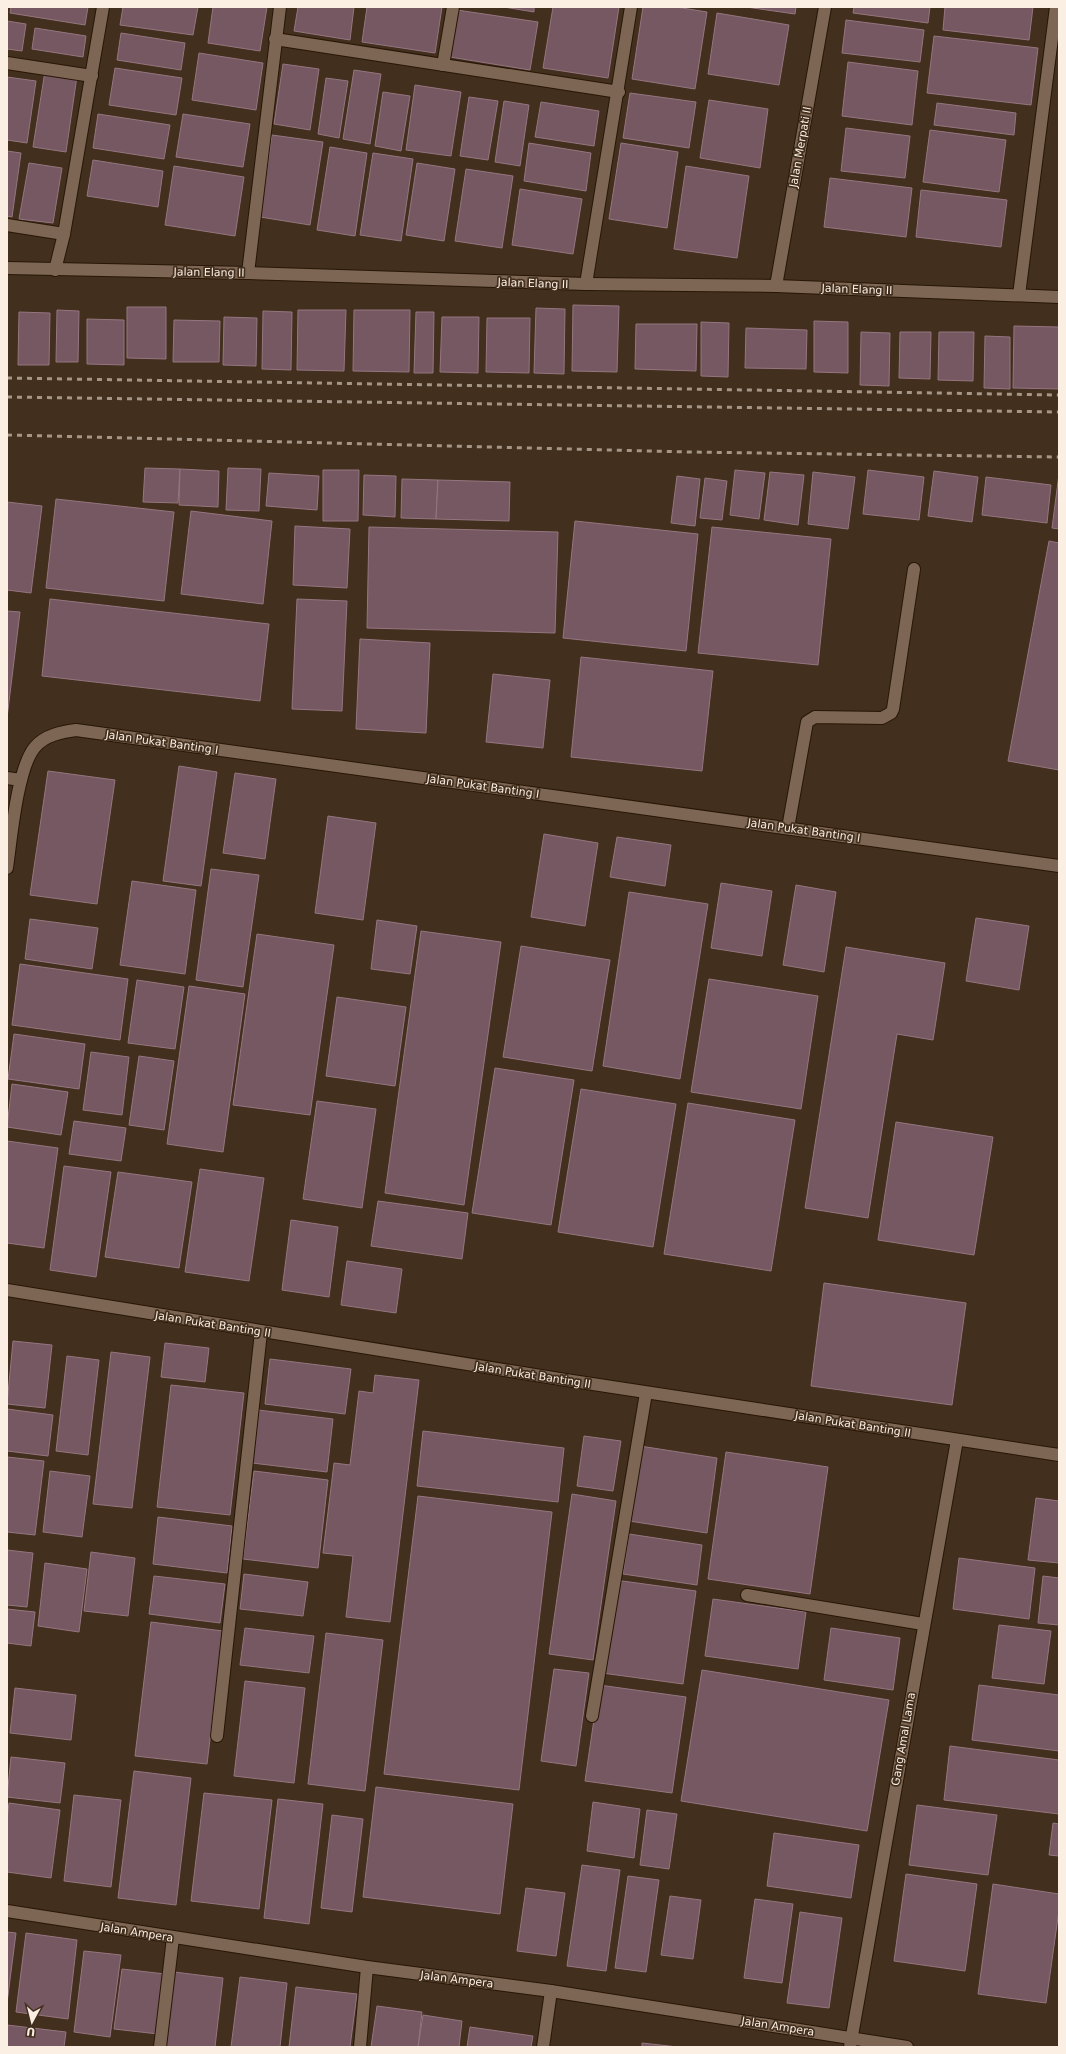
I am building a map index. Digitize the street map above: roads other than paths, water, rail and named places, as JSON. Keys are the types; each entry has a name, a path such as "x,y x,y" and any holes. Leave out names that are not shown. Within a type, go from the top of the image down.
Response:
{"street":[{"path":"55,270 64,234 103,7"},
{"path":"248,273 280,7"},
{"path":"443,65 452,7"},
{"path":"586,284 619,92 631,7"},
{"name":"Jalan Merpati II","path":"776,286 825,7"},
{"path":"1019,295 1056,7"},
{"path":"275,39 619,92"},
{"path":"7,63 92,76"},
{"path":"7,225 64,234"},
{"name":"Jalan Elang II","path":"7,268 248,273 586,284 776,286 1019,295 1059,298"},
{"path":"788,828 807,722 815,717 882,718 891,713 893,709 914,568"},
{"name":"Jalan Pukat Banting I","path":"7,868 21,780 34,747 47,737 62,732 76,730 1059,866"},
{"path":"7,778 21,780"},
{"name":"Jalan Pukat Banting II","path":"7,1290 646,1393 1059,1455"},
{"path":"217,1736 261,1332"},
{"path":"592,1716 646,1393"},
{"name":"Gang Amal Lama","path":"851,2042 956,1440"},
{"path":"747,1595 923,1624"},
{"name":"Jalan Ampera","path":"7,1911 367,1967 551,1991 851,2042 907,2047"},
{"path":"160,2047 173,1938"},
{"path":"360,2047 367,1967"},
{"path":"543,2047 551,1991"}],"railway":[{"path":"7,378 1059,395"},
{"path":"7,397 1059,412"},
{"path":"7,435 688,452 1059,457"}]}
